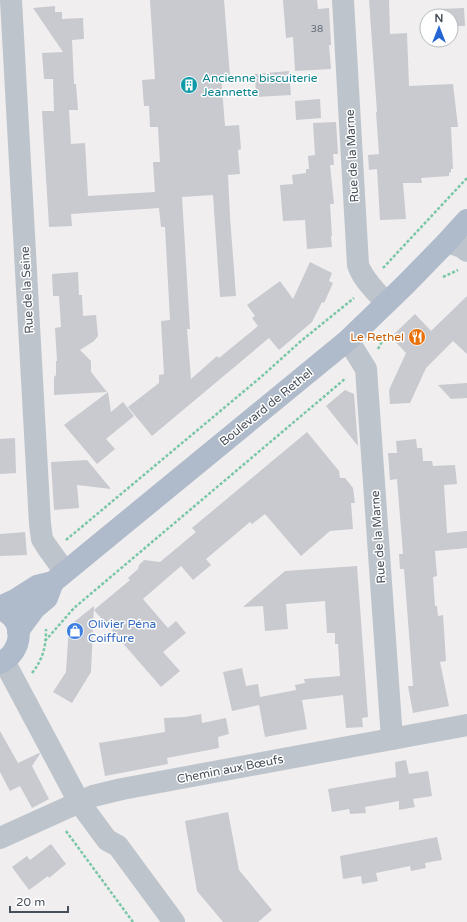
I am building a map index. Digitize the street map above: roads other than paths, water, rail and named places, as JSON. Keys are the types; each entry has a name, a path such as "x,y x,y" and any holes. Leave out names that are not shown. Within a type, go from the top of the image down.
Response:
{"main road":[{"name":"Boulevard de Rethel","path":"0,608 37,586 59,577 348,340 448,242 467,220"},
{"name":"Boulevard de Rethel","path":"18,631 35,608 46,598 59,577"},
{"path":"0,608 9,614 13,619 18,631 19,641 9,658 2,662"}],"street":[{"name":"Rue de la Seine","path":"11,0 40,524 42,539 59,577"},
{"name":"Rue de la Marne","path":"343,0 358,265 365,279 386,303"},
{"path":"448,242 462,247 467,251"},
{"name":"Rue de la Marne","path":"348,340 366,369 392,739"},
{"path":"2,662 79,802 107,840 118,846 174,922"},
{"name":"Chemin aux Bœufs","path":"0,838 93,796 122,789 467,724"},
{"path":"107,840 107,850 161,922"}],"place":[{"name":"Ancienne biscuiterie Jeannette","path":"189,85"},
{"name":"Le Rethel","path":"417,337"},
{"name":"Olivier Péna Coiffure","path":"75,631"}]}
